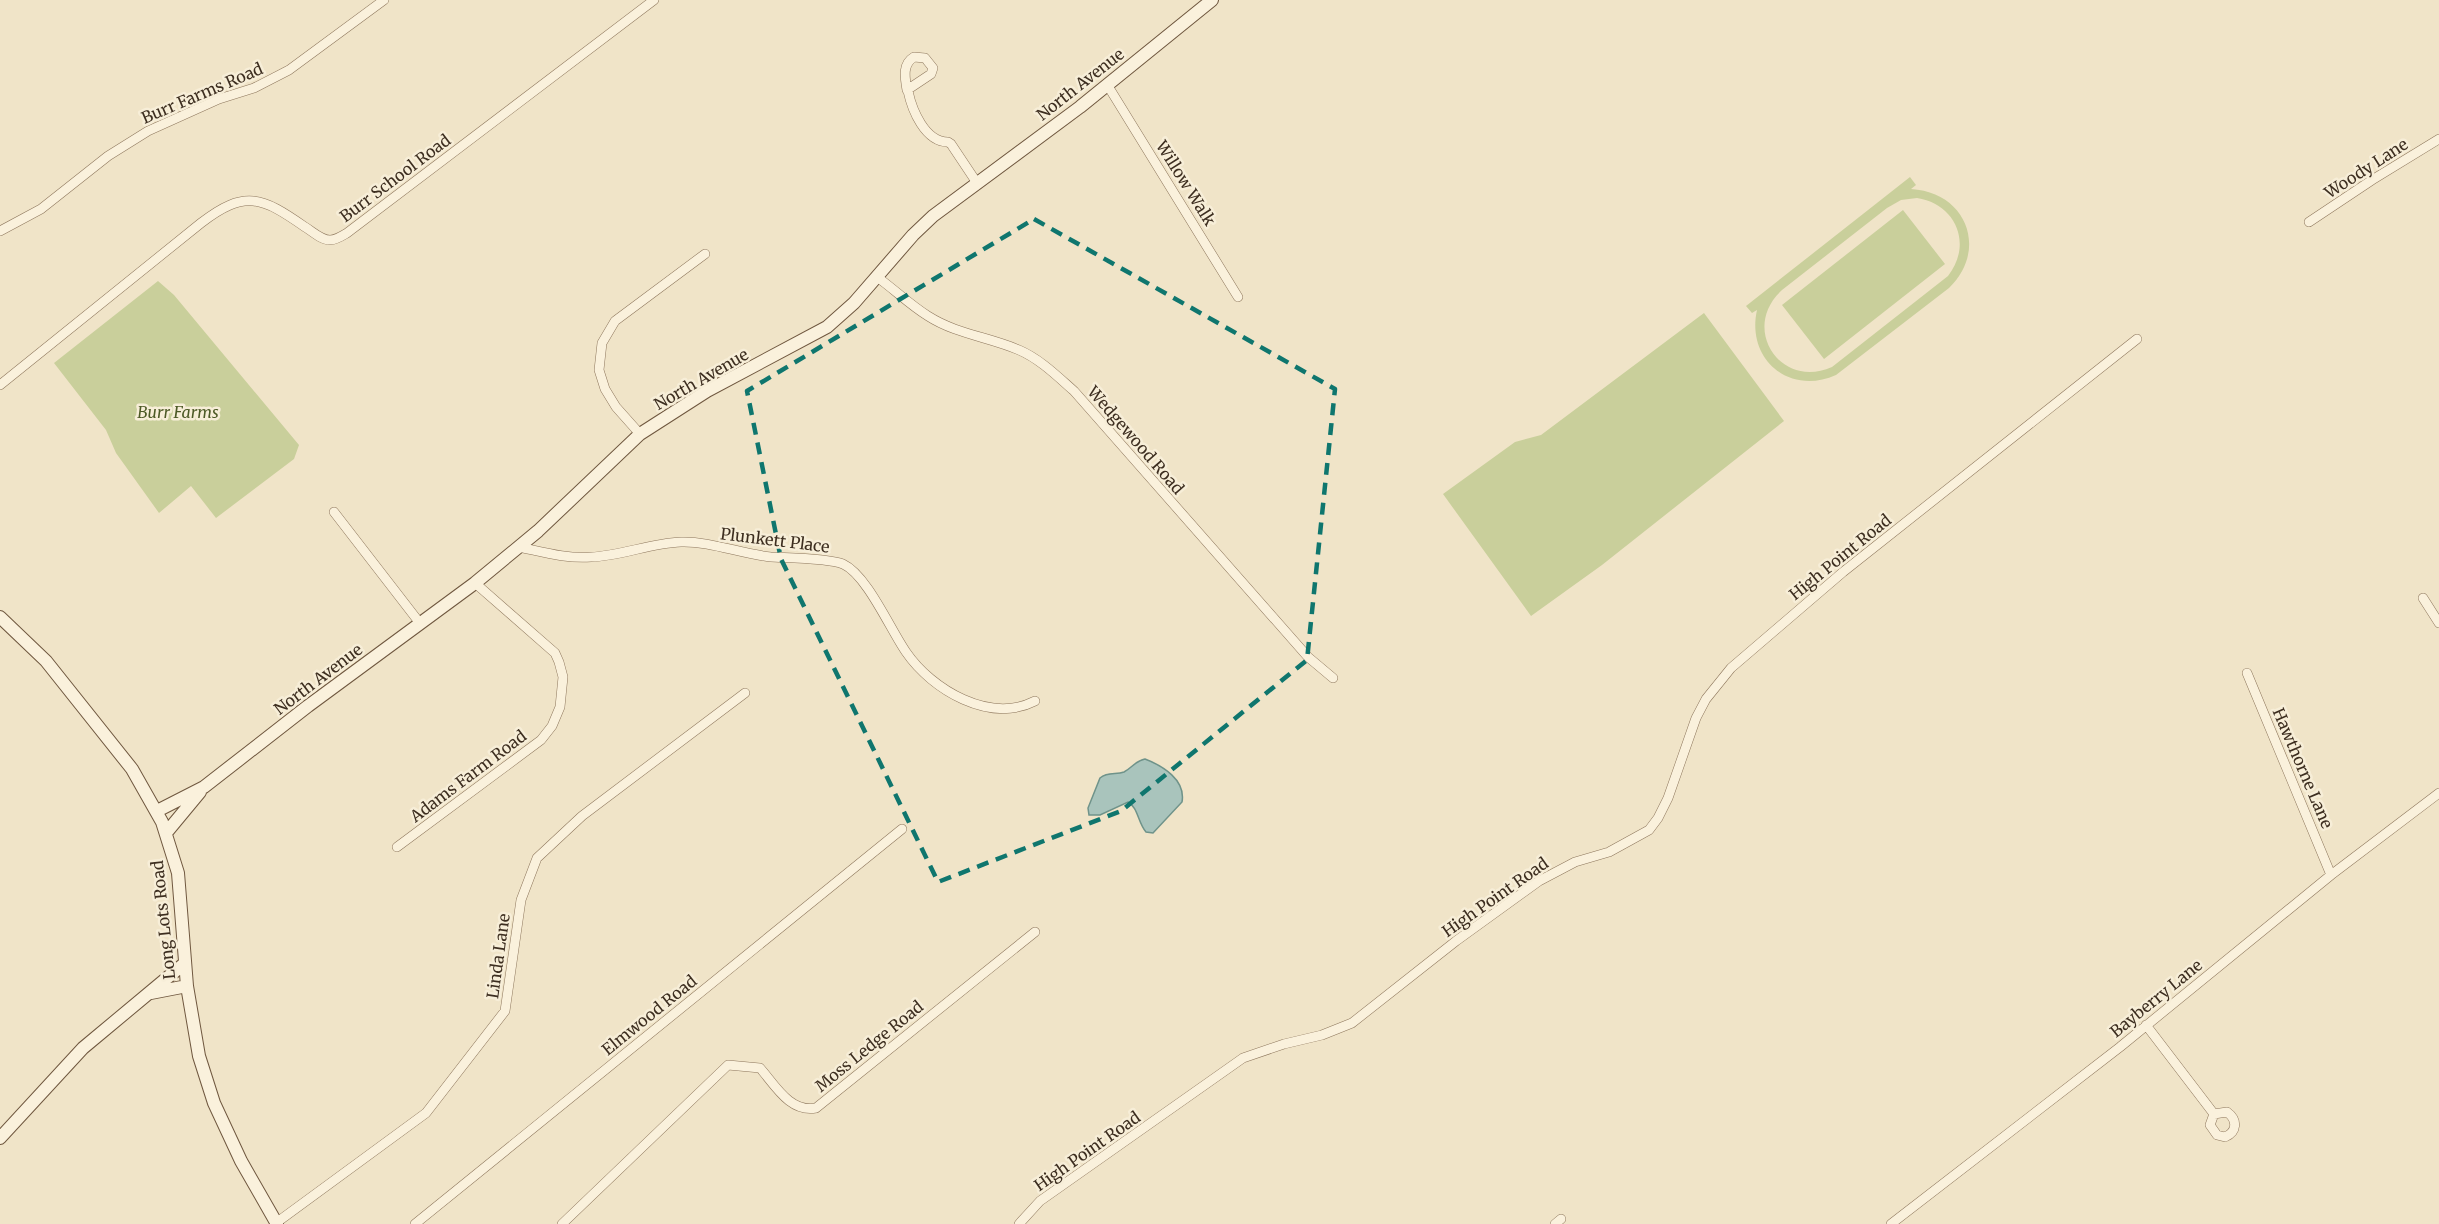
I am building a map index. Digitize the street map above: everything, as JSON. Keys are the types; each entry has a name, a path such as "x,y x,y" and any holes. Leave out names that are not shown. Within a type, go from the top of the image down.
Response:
{"street":[{"name":"Burr Farms Road","path":"0,231 41,209 108,156 148,131 219,99 254,88 289,70 384,0"},
{"name":"Burr School Road","path":"0,385 201,223 229,204 249,200 270,205 323,239 334,239 347,233 654,0"},
{"name":"North Avenue","path":"157,811 204,787 419,622 475,583 519,547 639,435 707,391 827,327 854,303 913,235 933,216 1108,86 1212,0"},
{"name":"Willow Walk","path":"1108,86 1238,297"},
{"path":"907,90 910,103 926,130 942,142 951,144 977,183"},
{"name":"Woody Lane","path":"2309,222 2439,139"},
{"path":"639,435 616,407 605,389 599,370 602,343 615,321 705,254"},
{"name":"Wedgewood Road","path":"877,277 928,317 966,334 1019,350 1036,358 1057,376 1074,391 1308,657 1333,678"},
{"name":"High Point Road","path":"1019,1224 1040,1201 1243,1058 1284,1044 1322,1035 1352,1023 1456,941 1539,881 1575,862 1609,852 1649,830 1668,798 1696,718 1706,699 1731,668 1843,572 1970,474 2137,339"},
{"path":"334,512 419,622"},
{"name":"Plunkett Place","path":"519,547 567,556 591,557 682,542 764,556 842,564 861,577 908,655 926,674 948,690 966,701 985,707 1022,708 1035,701"},
{"name":"Adams Farm Road","path":"397,847 541,740 552,726 560,707 563,677 555,653 475,583"},
{"path":"2422,598 2439,623"},
{"name":"Long Lots Road","path":"0,617 46,661 132,769 157,811 178,873 187,986 199,1056 213,1103 241,1161 276,1224"},
{"name":"Hawthorne Lane","path":"2247,673 2331,875"},
{"name":"Linda Lane","path":"276,1224 426,1113 505,1011 521,900 537,858 582,816 745,693"},
{"name":"North Avenue","path":"166,832 204,787"},
{"name":"Bayberry Lane","path":"1891,1224 2146,1025 2331,875 2439,793"},
{"name":"Elmwood Road","path":"415,1224 902,829"},
{"name":"Moss Ledge Road","path":"562,1224 728,1065 760,1068 792,1104 802,1108 816,1108 1035,932"},
{"path":"0,1138 83,1048 185,963"},
{"path":"151,993 187,986"},
{"path":"2146,1025 2214,1114"}],"highlighted area":[{"path":"1034,219 1335,389 1307,660 1121,811 938,882 781,559 747,391"}],"green space":[{"path":"1910,177 1916,185 1911,189 1930,193 1946,200 1958,211 1966,225 1969,240 1968,256 1961,273 1949,288 1836,375 1819,380 1802,381 1787,377 1775,369 1765,358 1758,344 1755,328 1757,310 1752,313 1746,306","holes":["1917,198 1931,202 1951,217 1959,239 1959,251 1948,276 1832,367 1813,372 1796,370 1782,363 1772,351 1766,337 1765,321 1770,305 1782,290 1887,208 1901,200"]},
{"path":"1903,210 1945,264 1824,359 1782,305"},
{"name":"Burr Farms","path":"158,281 174,295 299,445 294,459 216,518 191,486 159,513 116,453 106,430 54,363"},
{"path":"1704,313 1784,421 1602,565 1531,616 1443,494 1515,442 1541,435"}],"water":[{"path":"1145,759 1172,775 1182,794 1182,802 1153,833 1146,832 1134,808 1128,802 1100,815 1089,815 1088,808 1100,778 1124,772"}]}
